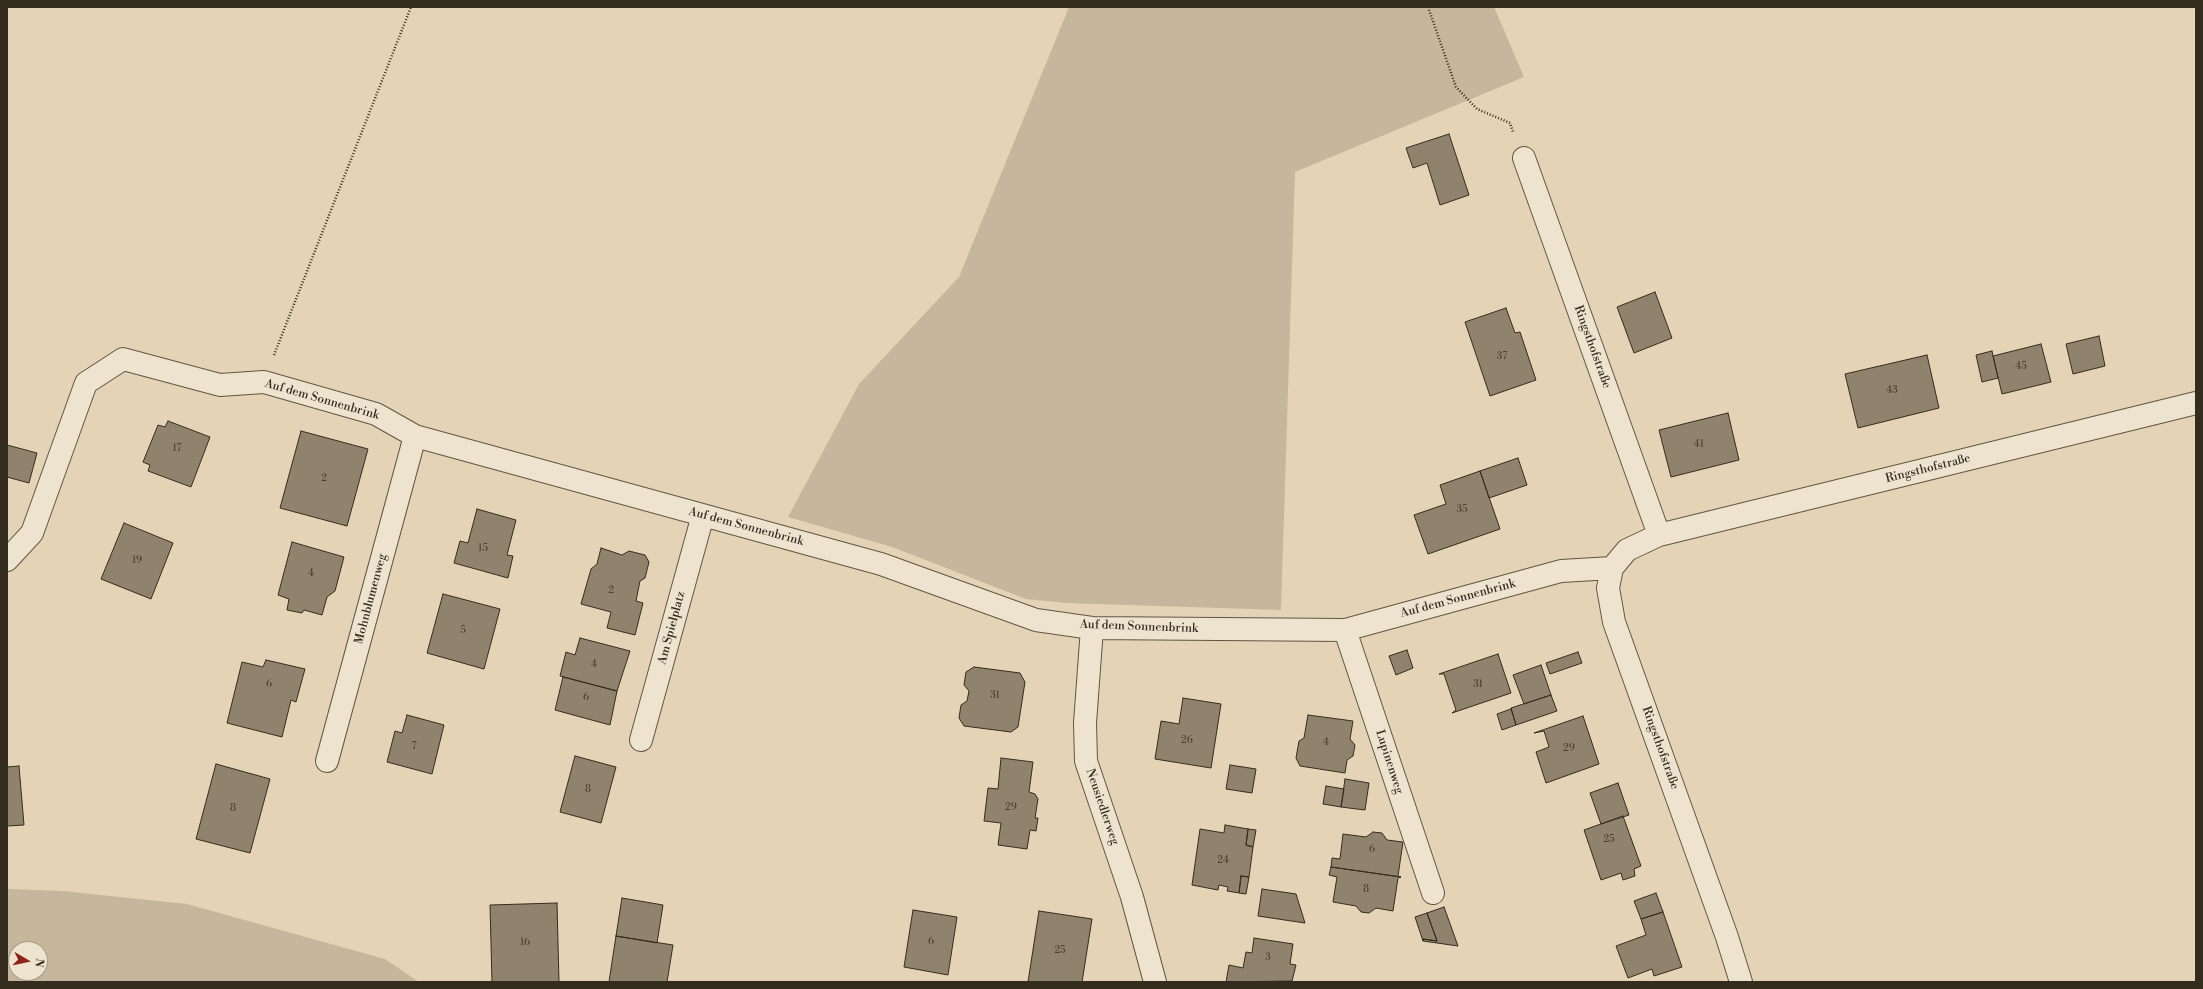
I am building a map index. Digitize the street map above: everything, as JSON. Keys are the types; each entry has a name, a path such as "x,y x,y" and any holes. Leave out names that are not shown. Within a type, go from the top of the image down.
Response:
{"street":[{"name":"Ringsthofstraße","path":"1524,158 1659,535"},
{"name":"Auf dem Sonnenbrink","path":"7,560 32,533 86,383 123,359 220,385 264,382 376,414 415,436 881,564 1036,620 1092,628 1345,630 1561,571 1612,568"},
{"name":"Ringsthofstraße","path":"1741,982 1728,937 1614,622 1608,588 1612,568 1627,550 1659,535 2196,404"},
{"name":"Mohnblumenweg","path":"327,761 415,436"},
{"name":"Am Spielplatz","path":"641,740 703,515"},
{"name":"Neusiedlerweg","path":"1092,628 1085,723 1086,761 1132,898 1155,982"},
{"name":"Lupinenweg","path":"1345,630 1433,893"}],"path":[{"path":"264,382 411,7"},
{"path":"1428,7 1456,87 1477,108 1510,123 1524,158"}],"shaded area":[{"path":"1069,7 1494,7 1524,77 1295,172 1281,610 1066,603 1026,599 892,547 788,517 859,384 959,277"},
{"path":"7,889 63,891 187,904 385,959 419,982 7,982"}],"building":[{"path":"1449,134 1469,195 1440,205 1427,163 1413,168 1406,148"},
{"path":"1655,292 1672,338 1634,353 1617,307"},
{"path":"1506,308 1515,333 1520,332 1536,380 1490,396 1465,322"},
{"path":"2099,336 2105,366 2073,374 2066,344"},
{"path":"2041,344 2051,382 2002,394 1993,356"},
{"path":"1992,351 1998,378 1982,382 1976,355"},
{"path":"1927,355 1939,408 1858,428 1845,374"},
{"path":"1728,413 1739,460 1671,477 1659,430"},
{"path":"168,421 210,437 191,487 148,471 150,465 143,462 158,425 165,427"},
{"path":"301,431 368,449 347,526 280,508"},
{"path":"7,445 37,453 29,483 7,477"},
{"path":"1518,458 1527,485 1489,498 1480,471"},
{"path":"1480,471 1500,529 1428,554 1414,515 1446,504 1440,485"},
{"path":"477,509 516,520 507,555 513,556 508,578 454,563 460,541 468,543"},
{"path":"124,523 173,543 151,599 101,579"},
{"path":"292,542 344,557 335,591 327,597 322,615 304,610 302,613 287,610 289,599 278,595"},
{"path":"601,548 622,555 629,551 645,555 649,562 645,578 640,581 636,601 643,603 635,635 607,628 611,612 581,604 591,569 597,564"},
{"path":"443,594 500,609 484,669 427,653"},
{"path":"580,638 630,651 617,691 560,676 566,652 575,655"},
{"path":"1407,650 1413,668 1396,675 1389,656"},
{"path":"1578,652 1582,663 1550,674 1546,663"},
{"path":"1498,654 1511,693 1452,713 1456,710 1444,674 1439,674"},
{"path":"266,660 305,669 296,702 291,700 282,737 227,723 242,662 263,667"},
{"path":"1541,665 1551,695 1524,704 1513,675"},
{"path":"974,667 1020,673 1025,682 1018,727 1011,732 964,726 959,718 961,705 967,701 969,691 964,685 966,672"},
{"path":"563,677 617,691 610,725 555,710"},
{"path":"1551,695 1557,711 1516,725 1511,708"},
{"path":"1183,698 1221,704 1211,768 1155,759 1161,721 1179,724"},
{"path":"1511,709 1516,725 1502,730 1497,714"},
{"path":"407,715 444,725 432,774 387,762 395,731 402,733"},
{"path":"1308,715 1353,721 1350,739 1355,745 1353,756 1347,760 1345,773 1300,766 1296,758 1299,741 1304,738"},
{"path":"1583,716 1599,764 1546,783 1536,752 1549,747 1544,731 1534,733"},
{"path":"575,756 616,767 601,823 560,812"},
{"path":"1001,758 1033,762 1029,792 1035,794 1038,799 1035,818 1038,818 1036,831 1030,830 1027,849 998,845 1001,823 984,821 988,788 998,789"},
{"path":"216,764 270,779 250,853 196,839"},
{"path":"1230,765 1256,769 1252,793 1226,789"},
{"path":"19,766 24,825 7,826 7,767"},
{"path":"1345,779 1369,783 1365,810 1341,807"},
{"path":"1618,783 1629,815 1601,824 1590,793"},
{"path":"1326,786 1344,789 1341,807 1323,804"},
{"path":"1623,816 1641,866 1634,869 1635,876 1623,880 1621,873 1601,880 1584,830"},
{"path":"1225,825 1248,829 1246,845 1253,847 1249,877 1241,876 1239,893 1227,891 1228,887 1219,885 1218,890 1192,885 1200,829 1224,833"},
{"path":"1248,829 1256,830 1253,847 1246,845"},
{"path":"1373,832 1382,833 1387,840 1403,842 1398,876 1401,877 1331,867 1332,858 1340,859 1343,834 1366,837"},
{"path":"1331,867 1401,877 1398,878 1393,911 1376,908 1369,913 1361,912 1356,906 1333,902 1337,877 1329,875"},
{"path":"1241,876 1249,877 1246,894 1239,893"},
{"path":"1262,889 1296,894 1305,923 1258,916"},
{"path":"1656,893 1663,912 1641,919 1634,901"},
{"path":"622,898 663,905 657,943 616,936"},
{"path":"557,903 559,982 492,982 490,905"},
{"path":"1444,907 1458,946 1423,941 1423,939 1437,941 1427,913"},
{"path":"913,910 957,917 948,975 904,967"},
{"path":"1039,911 1092,919 1082,982 1028,982"},
{"path":"1663,912 1682,967 1654,976 1652,969 1628,978 1616,946 1646,935 1641,919"},
{"path":"1427,913 1437,941 1423,939 1423,941 1415,917"},
{"path":"616,936 673,945 667,982 609,982"},
{"path":"1254,938 1293,944 1290,964 1296,965 1292,981 1226,982 1229,965 1243,968 1246,952 1252,953"}]}
